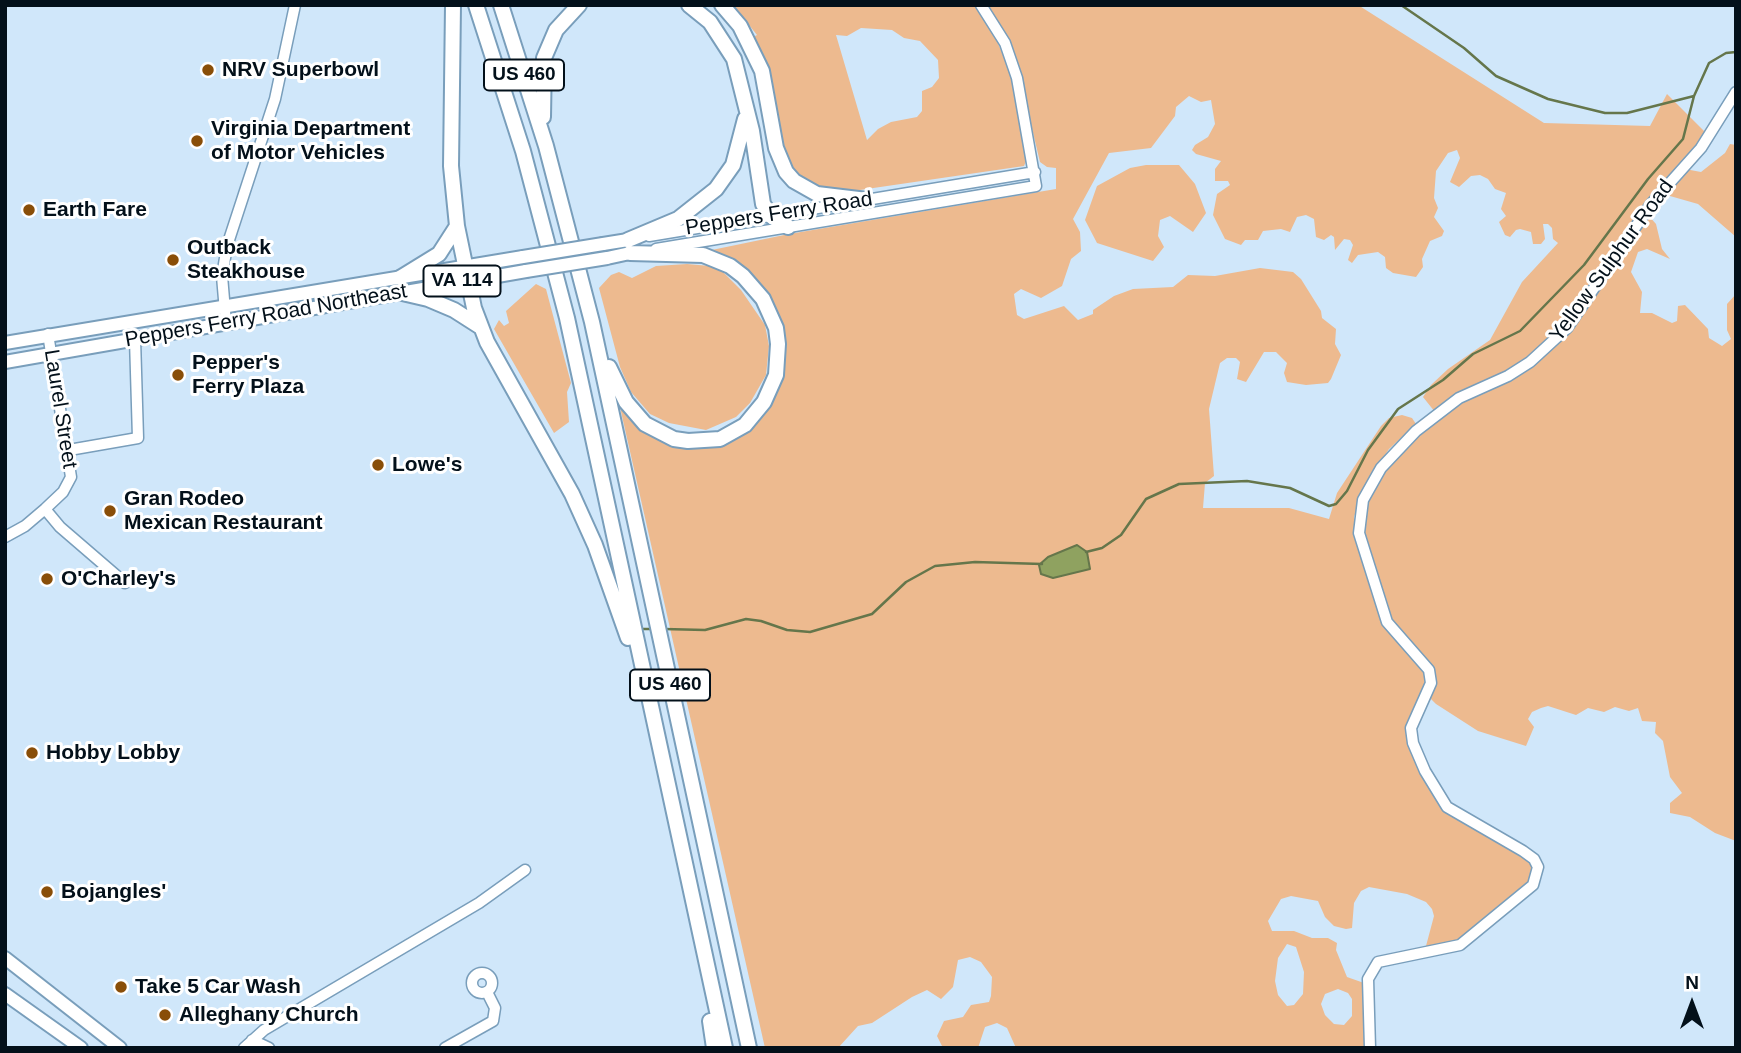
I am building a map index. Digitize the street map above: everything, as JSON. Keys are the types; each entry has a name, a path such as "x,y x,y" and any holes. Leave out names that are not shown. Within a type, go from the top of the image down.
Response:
{"highway":[{"path":"453,5 451,166 457,226 479,327 572,494 595,545 646,684"},
{"name":"US 460","path":"476,5 546,234 725,1048"},
{"name":"US 460","path":"501,5 546,146 592,322 749,1048"},
{"path":"546,146 542,86 544,58 556,30 579,5"},
{"path":"629,246 693,209 725,178 743,137 746,106 729,47 710,22 689,5"},
{"path":"723,5 740,26 759,63 776,148 786,172 794,181 817,194 867,200"},
{"path":"743,90 763,205 771,216 788,227"},
{"path":"457,226 439,254 399,285 441,304 479,327"},
{"path":"592,322 626,402 645,424 660,433 688,441 720,439 745,425 764,402 776,375 778,344 770,313 754,286 730,265 703,256 629,246"},
{"path":"694,905 714,1048"},
{"path":"728,953 756,1048"}],"main road":[{"name":"Peppers Ferry Road","path":"523,257 603,244 629,246"},
{"name":"Peppers Ferry Road","path":"526,271 607,258 629,246"},
{"name":"Peppers Ferry Road Northeast","path":"466,274 523,257"},
{"name":"Peppers Ferry Road Northeast","path":"5,342 223,305 399,285 466,274 526,271"},
{"name":"Peppers Ferry Road Northeast","path":"5,362 226,323 399,285"},
{"path":"5,958 120,1048"},
{"path":"5,994 81,1048"}],"street":[{"path":"226,323 222,276 227,246 275,99 295,5"},
{"path":"981,5 998,30 1012,60 1035,172"},
{"name":"Yellow Sulphur Road","path":"1370,1048 1368,979 1378,962 1460,944 1532,885 1538,867 1528,855 1447,807 1425,771 1413,743 1411,728 1431,683 1429,670 1387,622 1359,533 1363,500 1381,468 1416,430 1459,398 1508,376 1530,362 1567,328 1651,204 1701,148 1736,92"},
{"name":"Peppers Ferry Road","path":"1035,172 1036,186 788,227 629,246 771,216 1035,172"},
{"name":"Laurel Street","path":"5,537 25,526 45,509 63,492 71,477 69,450 47,334"},
{"path":"69,450 138,438 135,339"},
{"path":"45,509 60,527 125,583"},
{"path":"248,1044 280,1020 480,903 525,870"},
{"path":"445,1048 493,1021 495,1008 487,992"},
{"path":"248,1044 269,1048"}],"shaded area":[{"path":"733,5 975,5 993,32 1010,71 1027,159 1024,166 846,192 820,190 796,177 783,157 766,67 753,37 757,35","holes":["861,28 892,30 904,38 920,41 938,60 939,78 932,87 922,91 922,111 917,117 891,122 878,129 867,140 836,35 847,36"]},
{"path":"987,5 1358,5 1544,123 1650,126 1667,94 1707,134 1660,186 1579,308 1551,339 1517,367 1435,412 1423,397 1431,385 1448,369 1490,340 1522,282 1558,243 1553,239 1552,228 1548,224 1543,224 1545,239 1541,244 1533,244 1531,232 1520,229 1510,237 1505,235 1499,222 1506,216 1501,209 1506,193 1495,189 1488,179 1480,175 1471,176 1459,187 1450,182 1460,158 1457,150 1448,153 1436,171 1434,198 1438,208 1434,217 1444,231 1442,236 1430,241 1422,259 1423,267 1416,277 1393,273 1386,268 1385,257 1378,252 1358,255 1352,263 1348,260 1353,245 1350,240 1344,239 1335,250 1334,237 1331,235 1324,240 1316,237 1314,219 1306,215 1297,217 1290,232 1281,229 1263,231 1258,240 1245,240 1241,245 1225,239 1213,215 1217,194 1230,185 1228,181 1215,181 1215,169 1221,161 1196,154 1192,150 1208,137 1215,124 1211,100 1201,102 1189,96 1176,107 1175,116 1151,148 1109,153 1073,219 1080,232 1081,251 1071,259 1062,286 1041,298 1021,289 1014,294 1017,315 1024,319 1064,306 1078,320 1093,314 1093,310 1114,296 1133,289 1173,287 1188,275 1215,276 1260,268 1293,272 1301,279 1321,311 1322,318 1336,329 1335,344 1341,355 1331,379 1328,383 1306,385 1287,382 1284,373 1287,363 1276,352 1264,352 1246,382 1237,379 1240,362 1236,358 1227,358 1220,363 1209,409 1214,476 1205,483 1203,508 1289,508 1329,519 1337,493 1381,426 1389,418 1402,415 1412,418 1416,424 1389,449 1364,487 1354,517 1375,601 1424,668 1425,686 1407,722 1408,742 1428,786 1451,815 1526,857 1534,871 1531,880 1461,939 1430,949 1426,946 1434,916 1432,909 1426,902 1407,894 1369,887 1361,891 1354,903 1352,928 1346,929 1334,926 1325,917 1318,901 1291,896 1281,899 1268,921 1272,931 1294,931 1312,938 1328,938 1337,943 1336,950 1347,977 1364,983 1366,1048 1016,1048 1007,1028 997,1023 985,1027 978,1048 943,1048 937,1036 944,1021 963,1017 971,1005 989,1002 991,996 992,977 981,962 970,957 958,960 953,987 941,999 927,990 912,997 872,1023 858,1026 838,1048 765,1048 617,394 665,437 734,435 780,378 766,292 748,273 707,251 789,234 1056,189 1056,168 1047,167 1040,162 1014,53","holes":["1287,944 1296,947 1304,972 1303,994 1294,1005 1287,1006 1278,995 1275,981 1278,958","1338,989 1348,993 1352,999 1352,1016 1344,1025 1334,1024 1325,1015 1321,1004 1325,994"]},
{"path":"1730,144 1736,145 1736,237 1698,204 1663,194 1685,169 1701,172 1725,153"},
{"path":"1179,165 1195,184 1206,213 1193,232 1170,216 1160,220 1158,236 1164,247 1153,261 1097,243 1085,220 1097,186 1130,168"},
{"path":"1648,215 1656,224 1662,249 1670,259 1647,249 1638,252 1631,272 1642,292 1640,313 1652,313 1672,323 1677,321 1678,306 1685,305 1708,329 1709,338 1722,346 1731,339 1727,330 1727,304 1736,294 1736,841 1715,833 1690,817 1670,813 1670,803 1682,793 1670,777 1663,741 1655,733 1656,722 1642,721 1638,708 1629,711 1615,707 1604,712 1588,708 1576,715 1548,706 1541,708 1532,712 1528,719 1534,727 1526,746 1478,731 1436,704 1430,698 1433,687 1430,666 1391,621 1363,540 1362,511 1382,472 1425,428 1457,404 1492,386 1573,325"},
{"path":"656,266 710,266 723,272 741,290 765,325 769,346 766,375 750,403 736,417 706,430 669,423 650,414 631,392 620,367 599,288 611,275 619,272 632,278"},
{"path":"536,284 546,289 571,383 567,392 569,422 554,433 494,329 499,320 504,326 509,323 506,311"},
{"path":"1077,545 1087,552 1090,569 1053,578 1041,574 1039,565 1048,557"}],"waterway":[{"path":"1401,5 1464,48 1496,76 1548,99 1605,113 1627,113 1694,96"},
{"path":"1086,552 1102,548 1121,535 1146,499 1179,484 1247,481 1290,488 1329,506 1336,504 1347,491 1368,450 1398,409 1443,380 1473,354 1520,331 1584,265 1648,179 1683,139 1694,96 1709,63 1726,53 1736,52"},
{"path":"664,629 705,630 746,619 787,630 810,632 872,614 906,582 935,566 975,562 1042,564"},
{"path":"639,629 654,629"}],"place":[{"name":"NRV Superbowl","path":"208,70"},
{"name":"Virginia Department of Motor Vehicles","path":"197,141"},
{"name":"Earth Fare","path":"29,210"},
{"name":"Outback Steakhouse","path":"173,260"},
{"name":"Pepper's Ferry Plaza","path":"178,375"},
{"name":"Lowe's","path":"378,465"},
{"name":"Gran Rodeo Mexican Restaurant","path":"110,511"},
{"name":"O'Charley's","path":"47,579"},
{"name":"Hobby Lobby","path":"32,753"},
{"name":"Bojangles'","path":"47,892"},
{"name":"Take 5 Car Wash","path":"121,987"},
{"name":"Alleghany Church","path":"165,1015"}]}
